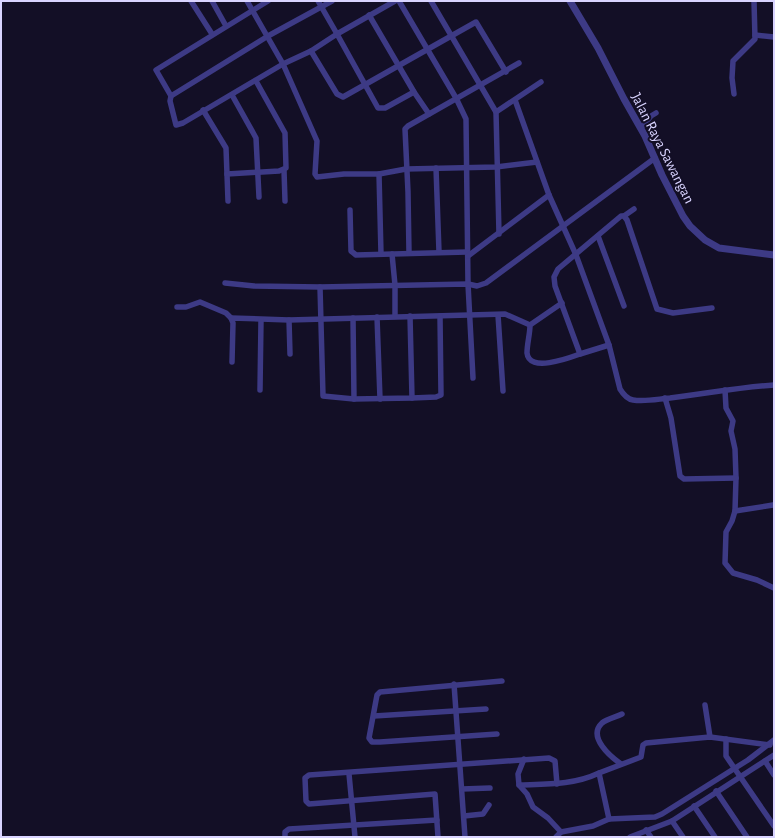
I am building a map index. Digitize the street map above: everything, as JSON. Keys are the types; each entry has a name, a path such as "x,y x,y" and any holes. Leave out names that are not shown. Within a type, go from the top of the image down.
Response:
{"street":[{"path":"191,1 212,34"},
{"path":"212,1 226,26"},
{"path":"247,1 283,64 317,141 316,177 379,174 406,169 496,167 537,162"},
{"path":"268,1 212,34 156,70 171,96 174,121 177,126 283,64 311,51 337,34 395,1"},
{"path":"318,1 376,107 385,108 414,92"},
{"path":"171,96 268,36 332,1"},
{"path":"399,1 426,50 456,98 466,119 468,284 473,378"},
{"path":"431,1 496,112 496,167 499,234"},
{"name":"Jalan Raya Sawangan","path":"570,1 598,48 624,99 641,128 683,216 705,240 719,248 774,255"},
{"path":"734,94 732,65 736,58 753,44 755,35 754,1"},
{"path":"369,16 414,92 429,114"},
{"path":"311,51 339,96 346,96 476,22 506,72"},
{"path":"755,35 774,37"},
{"path":"409,253 405,130 408,126 456,98 506,72 519,63"},
{"path":"256,81 285,133 285,202"},
{"path":"496,112 541,82"},
{"path":"232,95 256,138 259,197"},
{"path":"515,100 537,162 576,255 609,345 620,389 626,397 633,400 665,398 774,385"},
{"path":"203,110 226,148 228,201"},
{"path":"641,128 646,121 656,113"},
{"path":"225,283 254,286 320,287 468,284 478,286 490,281 655,158"},
{"path":"436,168 439,252"},
{"path":"227,174 284,170"},
{"path":"379,174 381,254"},
{"path":"350,210 351,245 353,254 361,256 439,252 468,254 499,234 550,195"},
{"path":"580,354 555,286 554,277 558,269 618,218 634,209"},
{"path":"624,216 627,220 655,307 664,312 673,313 712,308"},
{"path":"598,236 624,306"},
{"path":"392,254 395,285 395,316"},
{"path":"320,287 322,318 322,395 326,397 380,399 436,398 441,395 440,316"},
{"path":"177,307 186,307 200,302 226,313 231,318 233,323 232,362"},
{"path":"562,303 530,325 527,354 530,361 540,363 580,354 609,345"},
{"path":"231,318 289,320 508,314 530,325"},
{"path":"498,315 503,391"},
{"path":"410,316 412,398"},
{"path":"377,317 380,399"},
{"path":"353,318 354,399"},
{"path":"260,390 261,320"},
{"path":"289,320 290,354"},
{"path":"725,390 726,408 733,421 731,431 736,478 735,511 726,532 724,545 726,566 733,573 757,580 774,588"},
{"path":"665,398 671,418 680,476 684,479 736,478"},
{"path":"735,511 773,505"},
{"path":"497,734 372,742 370,736 377,695 380,692 454,684 502,681"},
{"path":"454,684 465,837"},
{"path":"705,705 710,737"},
{"path":"374,716 486,709"},
{"path":"621,764 601,747 599,727 603,723 622,714"},
{"path":"519,785 557,784 584,780 641,757 644,744 710,737 770,745"},
{"path":"726,739 726,756 774,826"},
{"path":"556,837 560,832 593,826 609,819 655,817 735,768 770,745 774,740"},
{"path":"630,837 672,821 716,791 741,777 774,755"},
{"path":"438,837 435,791 352,801 309,804 306,801 306,776 549,758 555,762 557,784"},
{"path":"524,759 518,774 519,785 527,794 533,807 548,818 560,832"},
{"path":"765,761 774,774"},
{"path":"599,773 609,819"},
{"path":"349,774 355,837"},
{"path":"462,789 490,788"},
{"path":"716,791 747,837"},
{"path":"464,816 483,814 489,805"},
{"path":"694,806 715,837"},
{"path":"285,837 285,832 289,829 438,820"},
{"path":"672,821 683,837"},
{"path":"646,830 651,837"}]}
